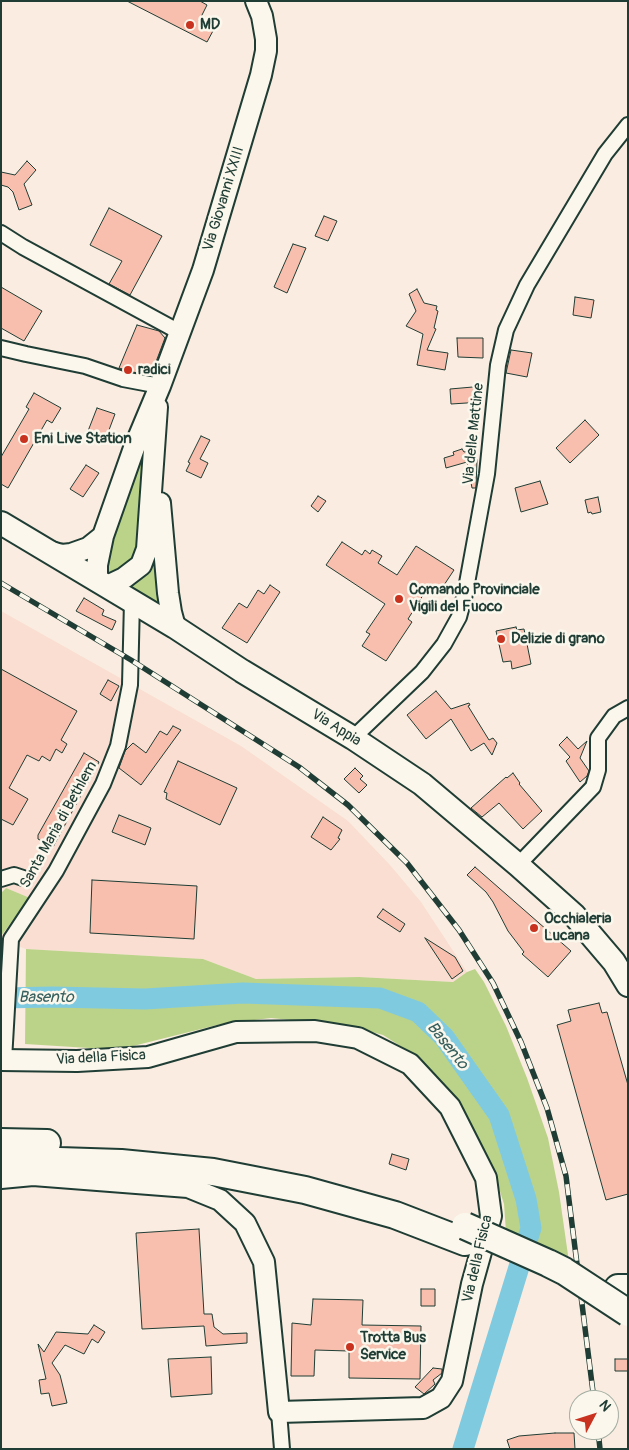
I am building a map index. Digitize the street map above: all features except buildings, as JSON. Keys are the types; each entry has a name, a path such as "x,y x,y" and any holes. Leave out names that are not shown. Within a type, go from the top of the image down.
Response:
{"highway":[{"path":"1,1142 89,1144 176,1152 260,1166 390,1201 465,1234 507,1260 546,1280 628,1328"},
{"path":"1,1161 121,1163 213,1172 305,1190 465,1234 540,1259 590,1281 623,1288"},
{"path":"564,1271 628,1313"}],"main road":[{"name":"Via Appia","path":"1,523 175,627 242,671 353,738 422,784 574,915 614,962 628,985"}],"street":[{"name":"Via Giovanni XXIII","path":"159,389 203,270 261,75 266,51 266,39 262,16 256,1"},
{"name":"Via delle Mattine","path":"353,738 422,672 444,644 459,617 487,474 498,365 506,330 527,285 605,154 625,133"},
{"path":"1,233 172,328 179,334"},
{"path":"1,348 85,366 159,389"},
{"path":"159,389 147,548 141,565 134,571 124,578 102,584 97,565 103,536 134,448 159,389"},
{"path":"155,452 168,593 175,627"},
{"path":"46,550 62,555 71,554 88,548 103,536"},
{"name":"Santa Maria di Bethlem","path":"3,1060 11,939 56,871 103,784 118,746 130,685 132,601"},
{"path":"518,865 593,787 598,770 598,738 614,716 628,708"},
{"path":"1,879 14,875 22,878"},
{"name":"Via della Fisica","path":"3,1060 77,1061 148,1057 236,1032 315,1031 358,1038 410,1064 450,1107 486,1178 491,1216 472,1284 452,1381 442,1398 424,1408 279,1412"},
{"path":"1,1178 33,1175 188,1187 220,1200 245,1223 264,1262 282,1449"}],"shaded area":[{"path":"1,611 241,746 348,821 390,865 421,902 467,972 453,982 359,977 256,979 203,959 26,949 1,940 1,936 30,898 6,888 1,890"}],"green space":[{"path":"144,440 142,553 114,578 106,573 104,561"},
{"path":"156,498 160,603 156,605 122,587"},
{"path":"6,888 30,898 1,936 1,893"},
{"path":"26,949 203,959 256,979 359,977 453,982 475,969 484,982 506,1026 548,1138 559,1192 569,1262 506,1232 504,1204 492,1166 447,1091 413,1054 383,1035 350,1026 271,1018 221,1024 133,1046 105,1049 25,1044"}],"waterway":[{"name":"Basento","path":"1,998 145,999 243,993 380,998 418,1012 444,1037 499,1115 526,1199 531,1228 463,1449"}],"railway":[{"path":"1,583 131,660 299,767 348,805 407,863 459,930 493,983 521,1042 547,1108 566,1176 593,1390"},
{"path":"599,1440 600,1449"}],"place":[{"name":"MD","path":"190,25"},
{"name":"radici","path":"128,370"},
{"name":"Eni Live Station","path":"24,439"},
{"name":"Comando Provinciale Vigili del Fuoco","path":"399,599"},
{"name":"Delizie di grano","path":"501,639"},
{"name":"Occhialeria Lucana","path":"534,928"},
{"name":"Trotta Bus Service","path":"350,1347"}]}
